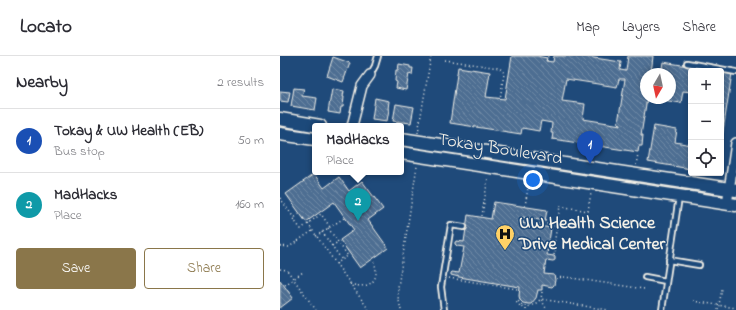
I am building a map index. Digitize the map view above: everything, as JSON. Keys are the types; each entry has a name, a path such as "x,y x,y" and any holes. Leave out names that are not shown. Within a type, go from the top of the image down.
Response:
{"street":[{"path":"353,123 362,86 370,75"},
{"path":"280,120 312,125"},
{"path":"280,134 312,139"},
{"name":"Tokay Boulevard","path":"404,139 732,190"},
{"path":"731,204 736,143"},
{"name":"Tokay Boulevard","path":"404,153 731,204"}],"lane":[{"path":"370,75 378,56"},
{"path":"687,63 736,72"},
{"path":"662,310 679,196"},
{"path":"444,310 441,287 451,226 464,228"},
{"path":"669,260 699,265"},
{"path":"645,277 666,281"}],"path":[{"path":"418,135 431,56"},
{"path":"545,56 548,57 547,61"},
{"path":"445,60 499,68 504,74 500,99"},
{"path":"475,65 475,70"},
{"path":"635,169 638,154"},
{"path":"401,310 398,297 398,287 417,162"},
{"path":"482,216 489,173"},
{"path":"525,206 530,180"},
{"path":"554,255 555,251 553,251 560,206 588,211 592,190"},
{"path":"280,198 301,230 321,214 338,242 348,255 336,264"},
{"path":"294,218 299,214"},
{"path":"316,236 344,218"},
{"path":"523,221 534,224 545,223 557,226"},
{"path":"308,224 369,310"},
{"path":"280,246 289,247 312,231"},
{"path":"322,232 342,260"},
{"path":"332,246 338,242"},
{"path":"350,284 362,287 370,284 375,278 377,270 374,262"},
{"path":"280,269 287,270 316,310"},
{"path":"285,284 303,272"},
{"path":"443,277 517,289"},
{"path":"556,278 565,277 644,289"},
{"path":"718,310 722,289"},
{"path":"542,292 541,299 547,310"},
{"path":"526,310 516,302 518,301 521,305 528,307 533,306 541,299"},
{"path":"541,299 608,310"},
{"path":"693,301 736,308"}],"building":[{"path":"512,56 537,56 547,58 546,61 553,62 554,56 581,56 621,62 620,70 626,71 628,56 653,56 652,68 640,68 640,104 646,104 641,135 643,135 642,146 639,146 638,152 552,139 552,123 541,121 539,131 522,128 521,134 450,123 458,67 490,72 486,97 505,99","holes":["566,79 617,87 619,79 625,79 618,123 621,125 583,119 585,104 562,101"]},
{"path":"333,57 350,63 343,82 327,76"},
{"path":"663,62 700,68 688,68 688,92 683,91 681,103 676,102 676,68 662,68"},
{"path":"399,64 413,68 412,75 409,74 406,90 396,88 396,70 398,70"},
{"path":"724,72 732,73 724,125"},
{"path":"294,88 304,89 302,96 317,98 315,110 291,106"},
{"path":"332,89 344,91 343,107 341,107 340,114 328,112"},
{"path":"280,91 290,92 288,102 280,101"},
{"path":"375,98 389,101 387,121 372,119"},
{"path":"396,104 414,107 411,123 393,121"},
{"path":"654,126 677,130 675,142 688,144 688,169 648,162"},
{"path":"313,175 315,175 324,188 339,177 349,191 362,181 383,209 368,220 388,248 360,268 340,240 354,230 334,202 306,222 286,194"},
{"name":"UW Health Science Drive Medical Center","path":"494,202 547,210 545,221 522,217 521,223 551,228 547,255 555,257 555,260 553,261 546,260 544,274 554,275 554,285 552,287 542,285 542,290 538,290 536,298 531,304 523,303 520,300 520,287 451,275 452,272 459,273 464,247 457,246 455,242 464,242 468,215 491,219"},
{"path":"280,280 293,298 280,308"}],"place":[{"name":"Tokay & UW Health (EB)","path":"590,164"},
{"name":"MadHacks","path":"358,221"},
{"name":"UW Health Science Drive Medical Center","path":"505,251"}]}
